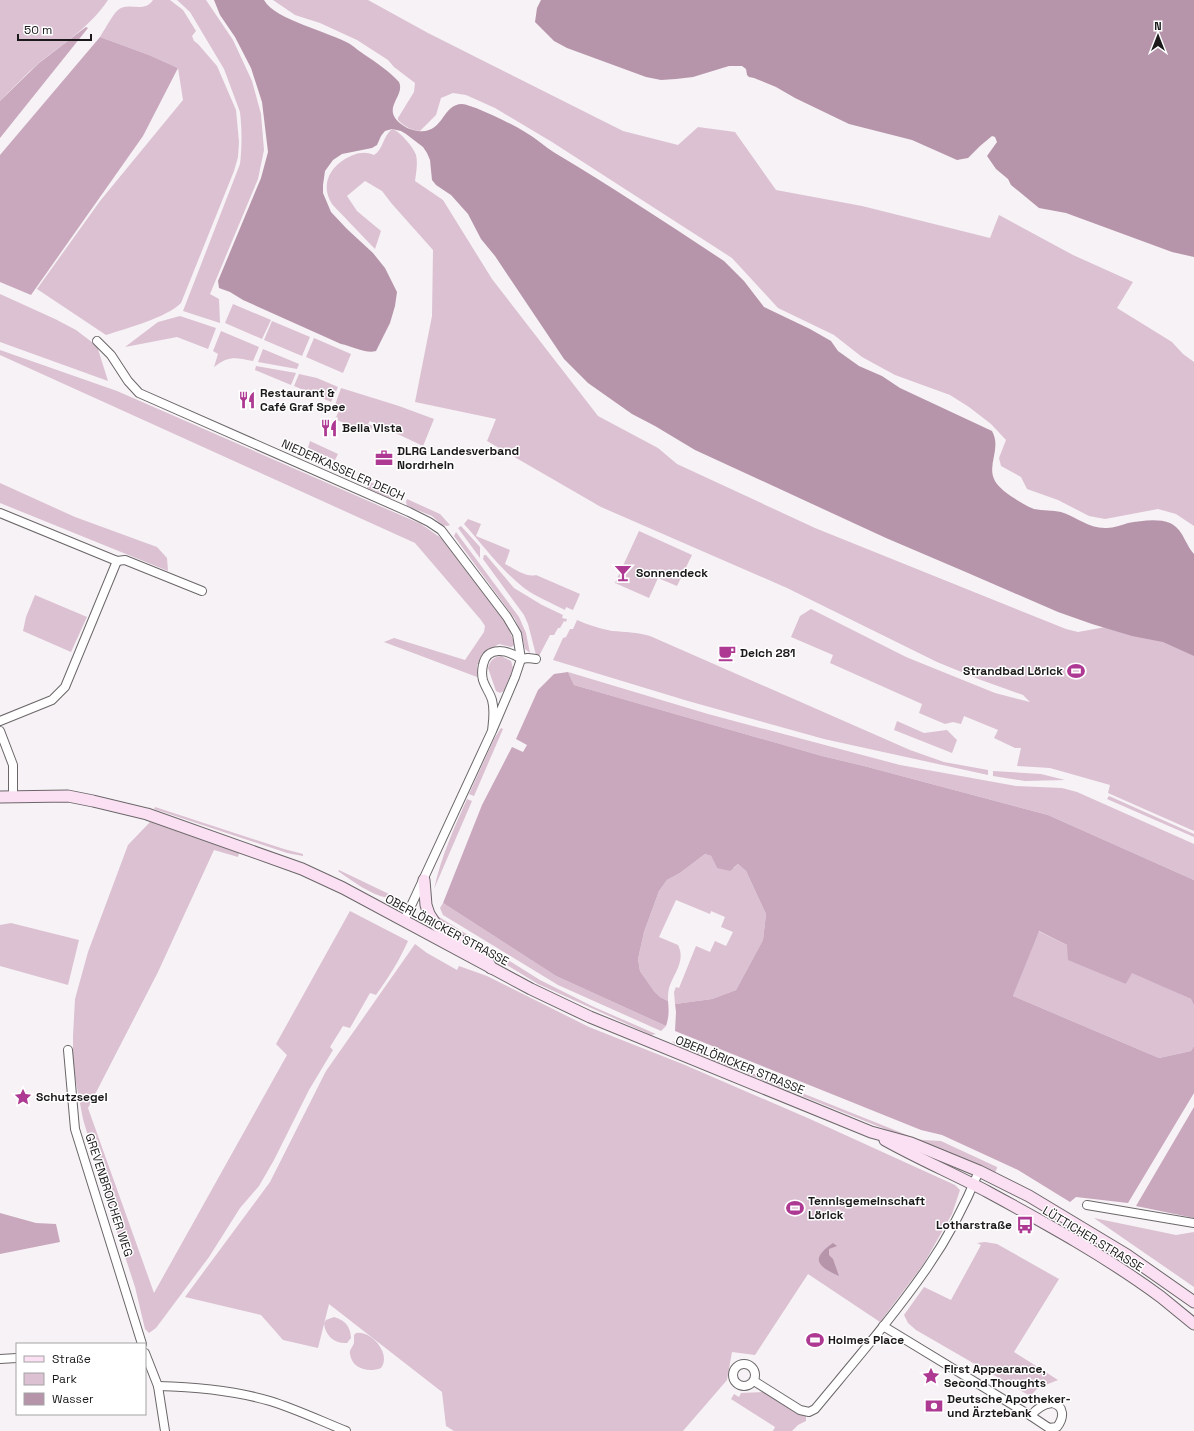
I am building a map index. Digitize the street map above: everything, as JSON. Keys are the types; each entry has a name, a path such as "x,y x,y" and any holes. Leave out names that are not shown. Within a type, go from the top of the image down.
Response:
{"main road":[{"name":"OBERLÖRICKER STRASSE","path":"0,797 68,796 94,801 147,814 302,869 343,888 531,989 590,1017 871,1132 911,1143 979,1171"},
{"path":"424,880 426,905 432,920 443,931 485,955 491,968"},
{"name":"OBERLÖRICKER STRASSE","path":"871,1132 907,1153 974,1185"},
{"name":"LÜTTICHER STRASSE","path":"979,1171 1029,1196 1127,1255 1194,1302"},
{"name":"LÜTTICHER STRASSE","path":"974,1185 1062,1234 1122,1270 1162,1298 1194,1324"}],"street":[{"name":"NIEDERKASSELER DEICH","path":"97,341 111,355 128,381 139,393 410,512 441,530 507,617 517,634 520,659"},
{"path":"0,513 117,561 124,560 202,591"},
{"path":"0,721 52,700 65,687 117,561"},
{"path":"492,731 494,712 492,699 483,680 482,667 484,658 489,653 500,651 514,654 520,659 536,659"},
{"path":"404,921 492,731 515,677 520,659"},
{"path":"0,731 13,765 13,796"},
{"name":"GREVENBROICHER WEG","path":"68,1050 75,1129 142,1343"},
{"path":"754,1381 800,1410 809,1412 813,1410 883,1326 928,1267 974,1185 979,1171"},
{"path":"1087,1205 1194,1223"},
{"path":"883,1326 1031,1416"},
{"path":"146,1356 158,1386 165,1431"},
{"path":"0,1359 16,1358"},
{"path":"158,1386 193,1387 250,1396 271,1401 346,1431"}],"green space":[{"path":"0,0 108,0 94,18 68,41 40,62 0,101"},
{"path":"153,0 170,0 183,10 196,31 192,36 194,41 217,66 236,110 239,142 238,157 234,171 181,303 156,318 106,335 37,289 100,201 183,100 178,68 149,55 100,37 118,10 126,7 145,6"},
{"path":"177,0 206,0 233,40 252,81 261,114 264,150 258,179 210,294 219,299 220,323 183,311 240,164 242,138 240,112 224,69 190,12"},
{"path":"273,0 368,0 428,33 623,131 678,145 698,127 735,132 776,190 862,206 990,238 999,215 1073,255 1133,282 1117,308 1172,342 1183,354 1194,362 1194,526 1176,514 1158,509 1105,519 1089,516 1058,500 1027,489 1021,477 1001,466 999,458 1006,440 991,424 969,407 950,395 895,375 862,357 834,335 778,308 732,258 552,142 495,108 466,95 453,93 441,98 436,115 420,131 411,129 398,120 398,118 414,92 415,83 394,67 388,60 357,40 320,23 295,15"},
{"path":"392,129 403,136 415,152 417,168 415,181 443,200 492,279 598,416 658,448 677,464 815,528 1066,629 1078,632 1194,611 1194,831 1108,793 1110,785 1050,768 1017,766 1021,748 1015,748 994,738 998,730 964,716 961,724 953,722 945,724 919,713 922,704 830,663 833,655 791,637 800,616 811,609 906,657 995,693 1030,702 1023,695 937,662 787,588 601,507 487,441 496,419 415,402 432,316 433,250 382,191 365,181 347,196 357,211 381,231 375,249 332,204 327,191 328,179 334,168 339,163 348,157 359,153 374,155 377,153"},
{"path":"0,294 76,330 97,346 108,381 0,342"},
{"path":"233,304 271,320 262,339 225,323"},
{"path":"180,316 216,328 208,349 177,337 125,347 158,322"},
{"path":"272,321 310,337 302,356 264,340"},
{"path":"221,331 259,347 253,361 233,358 214,367 218,354 213,351"},
{"path":"314,338 351,354 343,373 306,357"},
{"path":"263,349 299,364 297,369 258,362"},
{"path":"0,350 117,391 421,524 441,538 508,626 515,645 511,647 499,644 482,654 477,666 477,677 384,642 394,638 465,660 484,632 485,626 415,543 0,355"},
{"path":"256,366 296,373 291,385 255,370"},
{"path":"299,374 317,378 338,387 331,402 294,386"},
{"path":"341,388 399,406 434,419 423,446 370,421 368,424 373,426 369,434 335,419 339,411 334,408"},
{"path":"310,441 338,454 335,460 308,448"},
{"path":"368,481 396,494 393,498 389,498 367,488"},
{"path":"0,483 75,517 157,547 167,558 168,571 0,503"},
{"path":"407,499 440,514 450,525 442,525 432,516 407,506"},
{"path":"468,519 481,524 476,536 510,550 505,564 524,574 532,576 536,575 580,594 573,610 566,607 565,610 524,588 500,565 464,524"},
{"path":"461,526 480,547 480,558 458,528"},
{"path":"639,531 692,555 677,586 658,578 649,598 615,583"},
{"path":"456,532 519,617 526,633 530,653 525,649 521,633 515,619 454,536"},
{"path":"484,555 486,555 514,588 542,605 563,615 562,618 567,619 560,628 558,628 554,635 550,635 539,656 536,655 528,624 524,615 483,559"},
{"path":"35,595 87,617 71,652 23,631 26,617"},
{"path":"577,620 612,631 650,636 910,750 944,762 988,770 988,775 824,739 688,701 553,660 563,638 566,637 570,629 573,629"},
{"path":"501,656 511,661 513,668 504,691 500,693 496,691 488,668 492,660"},
{"path":"568,672 708,714 900,765 1016,786 1062,788 1077,792 1194,844 1194,880 1048,815 822,756 574,685"},
{"path":"897,721 924,733 947,730 957,740 952,753 894,730"},
{"path":"501,728 503,729 474,796 469,794 494,739"},
{"path":"993,771 1041,774 1065,780 1025,781 993,776"},
{"path":"1109,796 1194,834 1194,837 1107,799"},
{"path":"467,799 472,801 434,889 444,854"},
{"path":"155,807 303,854 303,856 287,853 154,809"},
{"path":"150,822 239,853 238,857 214,850 158,972 88,1108 154,1293 287,1055 276,1044 350,911 408,941 394,969 376,995 370,993 350,1028 343,1026 330,1047 333,1050 309,1090 274,1160 259,1186 240,1208 209,1257 156,1328 149,1333 145,1329 135,1287 104,1192 83,1119 73,1067 73,1036 75,999 88,952 128,845"},
{"path":"705,854 711,856 717,868 734,868 738,864 746,871 766,914 763,940 736,990 712,999 675,1004 674,992 676,987 679,988 696,946 710,952 715,941 726,946 733,932 721,927 725,917 711,911 710,914 676,900 659,937 678,945 681,956 669,988 668,1001 660,997 654,991 640,971 638,959 644,932 659,891 667,880 680,873"},
{"path":"339,870 389,894 388,898 374,894 338,871"},
{"path":"443,903 556,976 666,1026 661,1031 558,985 443,915 440,908"},
{"path":"436,915 540,980 594,1007 656,1034 651,1035 538,984 448,929 442,924"},
{"path":"11,923 79,940 68,985 0,966 0,925"},
{"path":"1038,931 1067,945 1126,984 1132,972 1191,999 1194,1006 1194,1046 1191,1051 1159,1058 1013,996"},
{"path":"415,944 427,953 457,970 459,966 487,976 589,1027 685,1065 810,1119 955,1185 960,1190 952,1214 923,1265 880,1322 808,1274 755,1355 732,1352 727,1380 683,1431 454,1431 446,1426 442,1392 329,1304 318,1348 283,1340 261,1315 185,1297 270,1182 326,1071"},
{"path":"672,1041 917,1139 941,1141 997,1168 995,1173 677,1046"},
{"path":"1094,1218 1176,1235 1194,1232 1194,1287"},
{"path":"985,1242 997,1244 1059,1279 1014,1352 1058,1380 1038,1388 1030,1396 916,1330 908,1323 904,1315 924,1287 951,1300 981,1245 977,1243"},
{"path":"334,1317 347,1324 350,1330 351,1338 347,1343 335,1341 326,1332 324,1323 326,1320"},
{"path":"356,1333 368,1335 378,1344 384,1356 384,1362 381,1368 366,1370 358,1366 351,1359 350,1352 354,1343 354,1335"},
{"path":"765,1392 795,1412 806,1416 806,1421 798,1425 792,1431 773,1431 775,1427 731,1399 734,1394 739,1397 741,1393"}],"shaded area":[{"path":"86,27 88,28 0,138 0,101 39,63"},
{"path":"100,37 149,55 178,68 143,136 31,295 0,282 0,155"},
{"path":"568,672 574,685 822,756 1048,815 1194,880 1194,1006 1191,999 1132,973 1126,984 1068,960 1067,945 1039,931 1013,996 1159,1058 1191,1051 1194,1046 1194,1093 1128,1203 1076,1197 1070,1202 1018,1170 942,1135 921,1130 675,1031 675,1004 712,999 736,990 763,940 766,914 746,871 738,864 730,871 717,868 711,856 705,854 680,873 667,880 659,891 644,932 638,959 640,971 654,991 660,997 668,1001 668,1020 666,1026 556,976 443,903 482,805 512,747 523,752 527,745 516,739 538,690 554,674"},
{"path":"1194,1107 1194,1218 1136,1206"},
{"path":"0,1213 36,1223 56,1224 60,1242 0,1254"}],"water":[{"path":"214,0 264,0 279,14 350,44 383,67 399,82 400,88 394,103 393,114 397,120 409,129 427,131 438,124 446,113 455,105 462,104 489,113 529,134 551,151 619,192 724,261 744,281 764,307 831,341 838,351 859,366 882,376 900,388 992,431 995,438 995,451 992,469 995,481 1007,493 1024,504 1034,509 1061,512 1094,527 1101,528 1112,528 1128,523 1149,520 1165,521 1170,523 1178,529 1194,554 1194,656 1163,642 1132,636 1058,612 886,538 695,450 632,414 588,383 564,359 495,256 481,239 468,214 451,195 436,185 432,180 430,160 423,147 401,131 392,129 385,131 377,145 372,148 342,154 333,160 325,171 323,185 323,193 331,212 373,253 385,268 397,292 390,323 376,351 363,351 341,344 219,288 218,281 261,178 268,152 262,102 251,68 235,37 220,15"},
{"path":"541,0 1194,0 1194,257 1172,252 1066,213 1039,208 1011,185 1008,179 996,169 987,156 997,142 995,137 992,136 968,158 957,160 912,140 849,124 795,98 776,87 749,77 746,69 742,66 729,66 693,77 676,79 661,80 646,77 567,48 554,41 535,22 537,8"},
{"path":"833,1243 837,1246 829,1249 829,1255 833,1259 839,1276 826,1269 819,1262 821,1254"}],"place":[{"name":"Restaurant & Café Graf Spee","path":"247,400"},
{"name":"Bella Vista","path":"329,428"},
{"name":"DLRG Landesverband Nordrhein","path":"384,458"},
{"name":"Sonnendeck","path":"623,573"},
{"name":"Deich 281","path":"727,653"},
{"name":"Strandbad Lörick","path":"1076,671"},
{"name":"Schutzsegel","path":"23,1097"},
{"name":"Tennisgemeinschaft Lörick","path":"795,1208"},
{"name":"Lotharstraße","path":"1025,1225"},
{"name":"Holmes Place","path":"815,1340"},
{"name":"First Appearance, Second Thoughts","path":"931,1376"},
{"name":"Deutsche Apotheker- und Ärztebank","path":"934,1406"}]}
